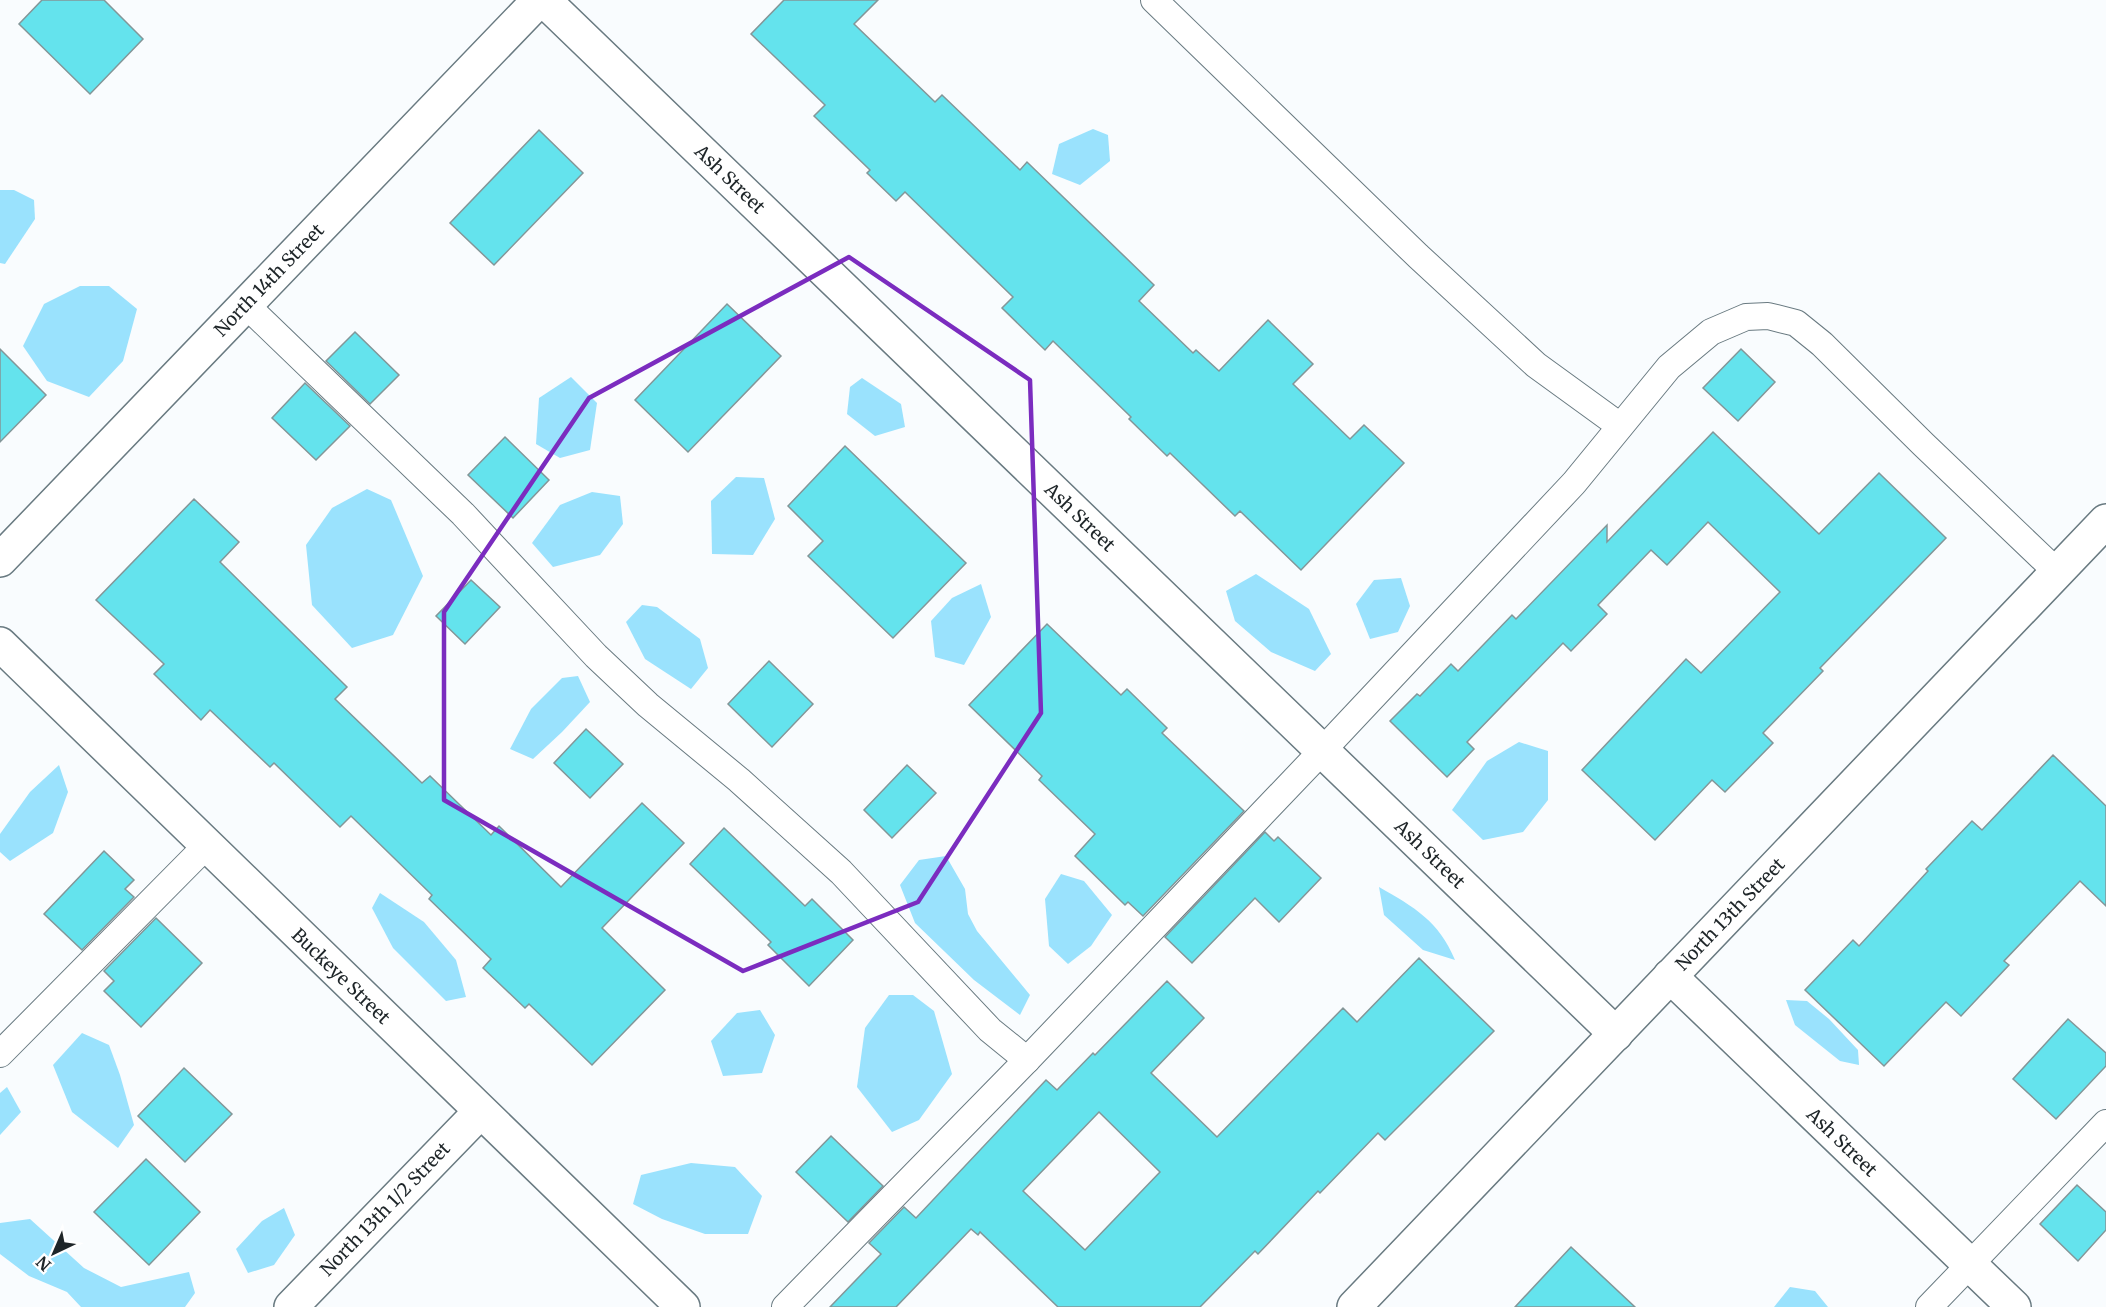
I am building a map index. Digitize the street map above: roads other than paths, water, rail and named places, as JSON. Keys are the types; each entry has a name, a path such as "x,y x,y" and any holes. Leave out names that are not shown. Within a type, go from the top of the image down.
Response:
{"street":[{"name":"North 14th Street","path":"0,560 539,0"},
{"name":"Ash Street","path":"544,0 1616,1034"},
{"name":"North 13th Street","path":"1354,1307 2106,521"},
{"name":"Buckeye Street","path":"0,644 683,1307"},
{"name":"Ash Street","path":"1670,976 2014,1307"},
{"name":"North 13th 1/2 Street","path":"291,1307 480,1112"}],"lane":[{"path":"1154,0 1419,256 1536,365 1620,426"},
{"path":"245,304 463,514 596,656 648,705 739,780 841,872 990,1030 1027,1060"},
{"path":"785,1307 1027,1060 1322,751 1574,483 1670,367 1711,332 1746,317 1768,316 1796,323 1822,344 2057,572"},
{"path":"0,1054 207,845"},
{"path":"1929,1307 2106,1123"}]}
